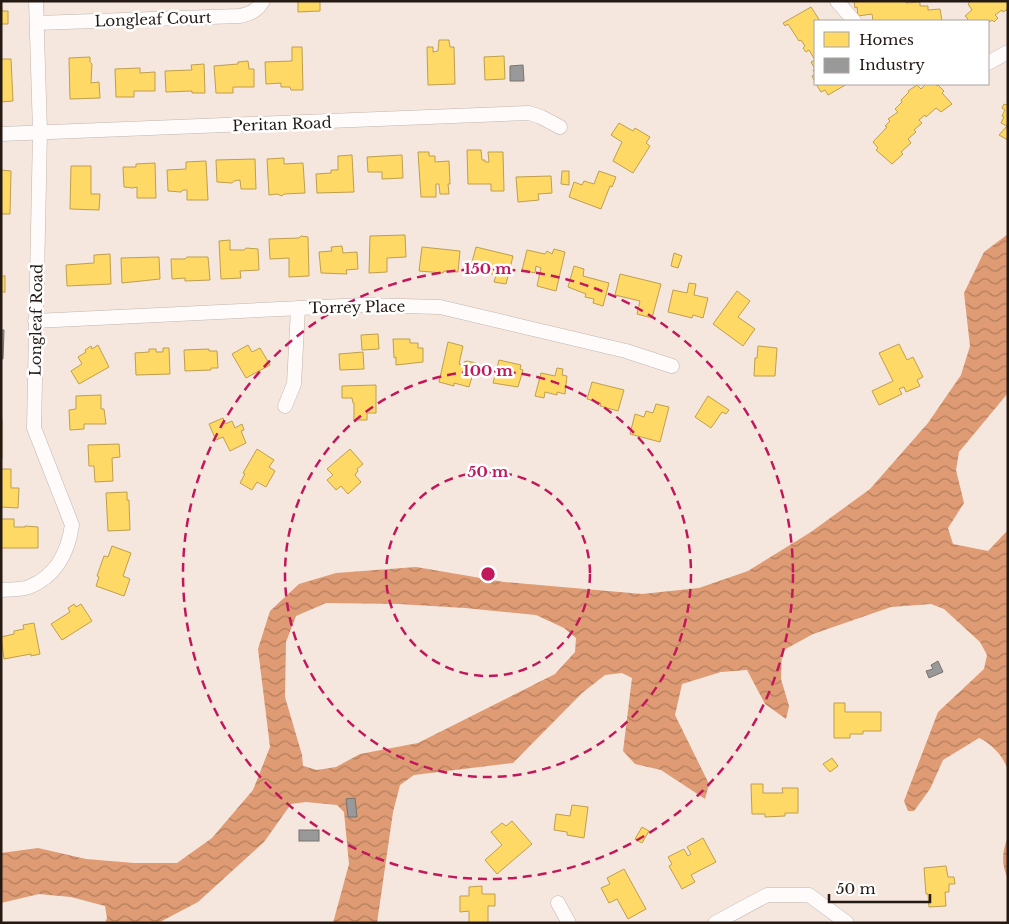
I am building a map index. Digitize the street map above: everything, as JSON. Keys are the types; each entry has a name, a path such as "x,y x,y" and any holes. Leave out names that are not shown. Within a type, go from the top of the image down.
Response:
{"street":[{"name":"Longleaf Road","path":"1,590 28,587 60,563 70,542 72,525 34,428 40,132 36,1"},
{"name":"Longleaf Court","path":"37,23 240,16 249,15 256,10 262,1"},
{"path":"837,1 853,20"},
{"path":"989,62 1008,52"},
{"name":"Peritan Road","path":"1,134 529,113 560,127"},
{"name":"Torrey Place","path":"36,321 298,308 364,306 440,307 626,351 672,366"},
{"path":"285,406 294,384 298,308"},
{"path":"714,923 767,895 809,895 847,923"},
{"path":"558,903 569,923"}],"water":[{"path":"1008,234 1008,393 959,452 956,470 964,503 948,528 953,544 988,551 1008,530 1008,770 996,751 979,738 943,760 930,789 914,811 908,811 904,801 938,712 984,669 987,655 980,642 944,609 931,604 891,607 813,634 782,651 781,679 789,706 786,719 765,704 747,670 721,672 682,684 675,715 709,784 705,799 661,770 635,764 623,751 632,678 622,673 605,675 582,693 513,763 414,775 400,785 393,812 377,923 333,923 349,864 344,812 337,805 306,802 291,804 264,842 198,902 158,923 105,923 107,918 105,906 71,897 39,894 1,903 1,853 38,848 86,859 134,863 177,863 212,838 253,790 270,747 258,649 270,611 299,584 336,573 416,567 504,582 642,594 699,588 748,571 811,532 870,489 928,423 961,375 970,346 964,293 984,252","holes":["326,603 399,604 536,615 564,628 576,638 575,652 555,674 418,743 360,754 336,767 317,770 303,766 302,755 285,697 286,642 296,616"]},
{"path":"1008,837 1008,879 1003,858"}],"building: Homes":[{"path":"1,1 2,11 8,11 8,24 1,24"},
{"path":"298,1 320,1 320,11 298,12"},
{"path":"854,1 920,2 920,6 928,6 928,10 940,9 942,20 873,20 872,14 858,16 857,7 855,8"},
{"path":"971,1 1008,1 1008,9 1003,12 1002,10 995,15 998,18 994,22 992,20 989,22 989,20 967,20 965,16 972,10 968,4"},
{"path":"811,7 819,20 814,20 814,58 809,50 806,52 803,48 805,46 801,40 799,41 788,24 785,26 783,23"},
{"path":"439,40 449,40 450,47 454,47 455,84 428,85 427,47 433,47 433,52 438,51"},
{"path":"292,47 302,47 303,90 291,90 290,87 281,87 281,83 266,84 265,62 292,61"},
{"path":"504,56 505,79 485,80 484,57"},
{"path":"90,57 92,64 91,83 99,82 100,98 70,99 69,58"},
{"path":"1,59 11,59 13,101 1,102"},
{"path":"248,61 249,69 254,69 254,87 233,87 233,93 216,93 214,66 238,64 238,62"},
{"path":"204,64 205,93 192,93 192,91 166,92 165,71 192,70 191,65"},
{"path":"140,68 140,73 155,72 155,91 134,91 134,97 116,97 115,69"},
{"path":"817,85 845,85 828,95 825,90 821,92"},
{"path":"917,85 921,89 925,85 938,85 944,91 942,93 952,104 941,112 936,108 926,117 925,115 919,120 922,123 908,139 911,143 892,164 876,150 878,148 873,142 887,127 885,126 890,121 888,119 898,112 895,109 902,102 901,100 908,91"},
{"path":"1008,103 1008,140 999,135 1007,126 1001,123 1005,110 1002,108 1004,104"},
{"path":"619,123 633,131 635,128 650,137 646,143 650,146 633,173 613,161 622,142 611,135"},
{"path":"467,150 481,150 482,160 485,160 485,162 489,162 488,152 503,152 504,191 491,191 491,184 468,184"},
{"path":"418,152 429,152 429,156 435,156 435,162 449,161 449,194 440,194 439,184 436,184 436,197 421,197"},
{"path":"352,155 354,192 317,193 316,174 331,173 331,170 338,170 338,156"},
{"path":"402,155 403,178 382,179 382,172 368,172 367,157"},
{"path":"284,158 284,164 303,163 305,193 284,194 282,196 277,194 269,195 267,159"},
{"path":"255,159 256,189 241,189 240,180 232,183 217,182 216,160"},
{"path":"206,161 208,200 187,200 187,190 181,192 168,191 167,170 186,169 186,162"},
{"path":"155,163 156,198 137,198 137,187 124,187 123,167 136,167 136,164"},
{"path":"71,166 91,166 91,194 100,194 99,210 70,209"},
{"path":"1,170 11,171 10,214 1,214"},
{"path":"562,171 569,171 569,185 561,184"},
{"path":"599,171 616,177 612,187 610,186 601,209 569,197 574,182 582,185 584,181 594,184"},
{"path":"551,176 552,193 538,194 539,200 518,202 516,177"},
{"path":"405,235 406,257 387,258 387,272 369,273 370,236"},
{"path":"301,236 308,237 309,276 289,277 289,258 270,259 269,239 299,238"},
{"path":"230,240 230,250 258,249 259,270 240,271 241,278 221,279 219,241"},
{"path":"342,246 343,253 357,252 358,269 346,270 347,274 321,273 319,252 332,251 331,247"},
{"path":"422,247 460,251 458,272 419,271"},
{"path":"476,247 513,256 506,284 494,282 496,275 481,271 481,268 471,266"},
{"path":"554,249 565,252 556,291 537,286 541,268 536,266 535,273 522,270 527,250 545,254 547,251 552,254"},
{"path":"674,253 682,256 678,268 671,266"},
{"path":"110,254 111,284 67,286 66,265 94,263 94,255"},
{"path":"159,257 160,279 122,283 121,258"},
{"path":"187,257 208,257 210,280 185,281 185,278 172,279 171,259 185,259"},
{"path":"574,266 584,269 583,276 609,283 603,306 593,303 594,299 585,297 586,294 568,287"},
{"path":"620,274 661,284 652,318 637,314 640,301 615,295"},
{"path":"1,276 5,276 5,292 1,292"},
{"path":"689,283 696,284 694,295 708,298 703,318 693,315 692,318 668,312 673,290 687,293"},
{"path":"737,291 750,301 738,317 755,329 743,346 713,324"},
{"path":"378,334 379,349 362,350 361,335"},
{"path":"393,339 410,339 410,343 418,343 418,348 423,348 423,362 396,365"},
{"path":"448,342 463,346 459,364 464,365 464,362 467,361 476,363 469,387 439,382"},
{"path":"899,344 907,360 913,357 923,377 917,380 920,386 906,392 904,387 899,389 902,394 879,405 872,391 893,381 879,353"},
{"path":"98,345 109,367 79,384 71,371 82,364 78,357 86,352 85,350 91,346 92,349"},
{"path":"248,345 252,352 260,348 270,365 246,378 232,354"},
{"path":"758,346 777,348 775,376 754,376"},
{"path":"163,348 169,348 170,374 136,375 135,353 149,352 149,349 163,352"},
{"path":"209,349 209,351 217,351 218,368 185,371 184,350"},
{"path":"363,352 364,369 340,370 339,354"},
{"path":"499,360 521,365 520,369 523,370 518,387 493,383"},
{"path":"557,368 563,369 562,375 567,376 565,394 557,392 557,395 545,392 544,398 535,396 541,373 555,376"},
{"path":"592,382 624,390 618,411 600,406 601,403 587,399"},
{"path":"376,385 376,413 367,413 367,420 354,420 354,403 352,398 342,398 342,386"},
{"path":"101,395 101,409 104,409 106,424 84,424 84,429 70,430 69,410 76,409 76,396"},
{"path":"708,396 729,410 726,414 722,412 711,428 695,417"},
{"path":"656,404 669,407 660,442 630,434 635,414 644,417 646,411 653,413"},
{"path":"223,418 225,424 232,421 235,428 242,424 244,430 241,431 246,443 230,451 223,437 216,440 209,424"},
{"path":"2,420 2,458 1,458"},
{"path":"119,444 120,457 112,458 113,481 95,482 94,466 89,466 88,445"},
{"path":"257,449 274,460 269,467 275,471 266,487 257,482 252,490 240,483 245,474 243,473"},
{"path":"350,449 363,464 357,469 358,471 355,475 361,482 348,494 341,486 336,490 327,480 333,475 327,469"},
{"path":"1,469 11,469 11,488 19,488 18,508 1,507"},
{"path":"127,492 130,530 108,531 106,493"},
{"path":"1,519 14,519 14,527 38,527 38,548 1,548"},
{"path":"112,546 131,553 123,576 130,579 124,596 96,586 99,577 97,576 104,556 108,557"},
{"path":"74,604 76,607 81,604 92,621 62,640 51,624 70,612 68,608"},
{"path":"34,623 40,654 4,659 1,637 24,629 23,625"},
{"path":"834,703 845,703 845,712 881,712 881,731 863,731 863,734 850,734 850,738 834,738"},
{"path":"832,758 838,766 830,772 823,764"},
{"path":"751,784 763,784 763,793 783,793 782,788 798,788 798,813 785,813 785,816 765,817 765,814 752,814"},
{"path":"572,805 588,807 584,838 554,830 556,814 570,816"},
{"path":"512,821 532,844 497,874 485,860 502,845 491,832 502,823 506,826"},
{"path":"642,827 649,831 642,843 635,839"},
{"path":"703,838 716,862 691,875 695,882 682,889 669,866 672,864 668,857 684,849 688,856 691,854 687,847"},
{"path":"946,866 948,877 954,877 955,884 949,884 949,892 945,892 946,906 929,907 924,868"},
{"path":"624,869 646,909 628,919 617,899 609,903 601,888 610,884 607,878"},
{"path":"482,886 482,894 495,894 495,906 488,906 488,923 469,923 469,911 460,912 460,896 469,896 469,887"}],"building: Industry":[{"path":"523,65 524,81 510,81 510,66"},
{"path":"1,330 4,330 3,359 1,359"},
{"path":"938,661 943,672 929,678 926,671 933,669 931,665"},
{"path":"355,798 357,817 348,817 346,799"},
{"path":"299,830 319,830 319,841 299,841"}]}
